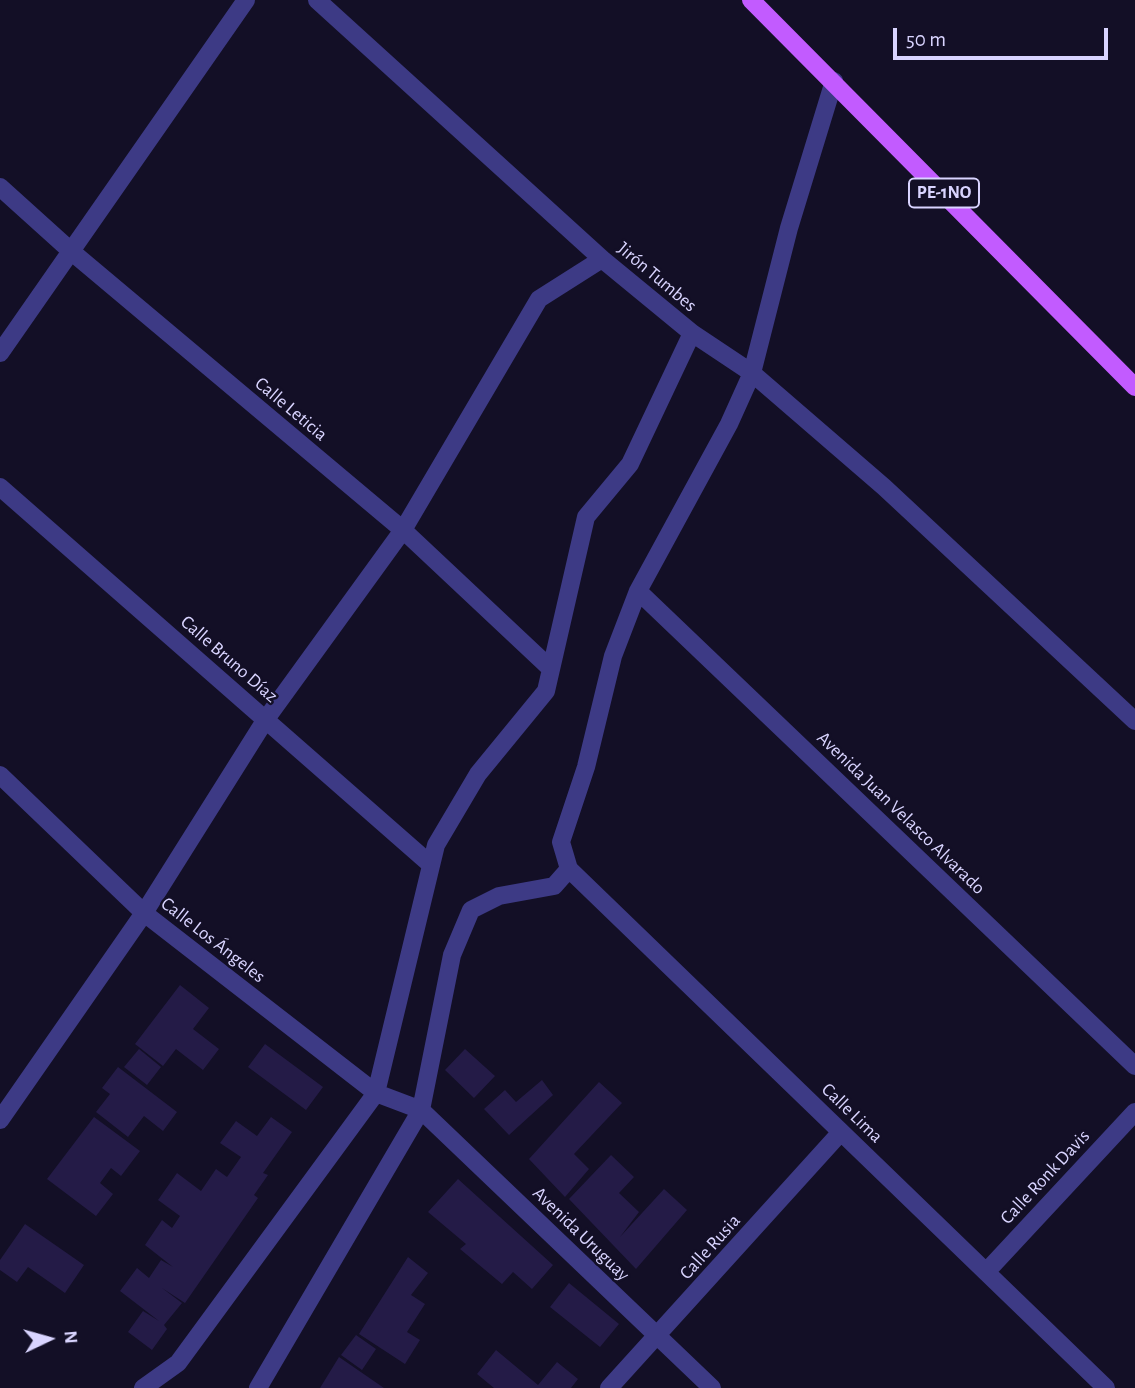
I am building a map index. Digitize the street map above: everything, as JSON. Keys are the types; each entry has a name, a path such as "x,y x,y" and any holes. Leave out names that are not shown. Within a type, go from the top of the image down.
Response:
{"main road":[{"name":"PE-1NO","path":"751,0 1135,387"}],"street":[{"path":"0,354 246,0"},
{"name":"Jirón Tumbes","path":"317,0 602,259 692,333 752,373 884,487 1135,721"},
{"path":"258,1388 421,1110 452,955 471,910 499,896 554,886 569,869 561,842 586,767 613,656 638,591 729,424 752,373 789,228 834,81"},
{"name":"Calle Leticia","path":"0,187 72,253 403,530 551,669"},
{"path":"0,1120 144,913 266,719 403,530 539,299 602,259"},
{"path":"143,1388 178,1363 376,1093 436,845 478,774 546,691 586,517 630,464 692,333"},
{"name":"Calle Bruno Díaz","path":"0,487 430,864"},
{"name":"Avenida Juan Velasco Alvarado","path":"638,591 1135,1066"},
{"name":"Calle Los Ángeles","path":"0,775 144,913 376,1093 421,1110"},
{"name":"Calle Lima","path":"569,869 1105,1388"},
{"name":"Avenida Uruguay","path":"421,1110 712,1388"},
{"name":"Calle Ronk Davis","path":"986,1271 1135,1112"},
{"name":"Calle Rusia","path":"609,1388 842,1132"}],"building":[{"path":"180,985 209,1008 193,1029 219,1049 203,1070 176,1049 163,1066 135,1044"},
{"path":"265,1044 323,1087 306,1110 248,1067"},
{"path":"139,1049 161,1067 147,1085 124,1067"},
{"path":"465,1049 495,1076 474,1098 445,1070"},
{"path":"118,1067 177,1112 163,1131 144,1116 128,1137 96,1112 110,1094 102,1088"},
{"path":"542,1080 553,1095 509,1135 484,1109 505,1090 516,1102"},
{"path":"599,1082 622,1103 574,1154 589,1169 565,1197 529,1159"},
{"path":"94,1117 140,1151 121,1176 111,1168 100,1183 113,1194 96,1216 47,1179"},
{"path":"271,1117 292,1132 263,1173 268,1175 254,1195 258,1198 185,1303 162,1288 182,1303 164,1325 167,1329 152,1350 128,1332 143,1311 159,1321 120,1291 137,1268 149,1278 161,1260 173,1267 145,1245 162,1220 172,1228 180,1216 158,1200 177,1173 201,1191 216,1169 227,1177 241,1157 220,1143 236,1121 257,1136"},
{"path":"611,1155 634,1177 619,1193 639,1212 620,1237 664,1189 687,1210 636,1269 569,1199"},
{"path":"458,1179 553,1265 532,1289 513,1272 502,1284 460,1249 466,1244 428,1212"},
{"path":"25,1224 84,1265 65,1293 28,1267 17,1282 0,1270 0,1260"},
{"path":"408,1257 428,1273 411,1295 425,1304 407,1332 420,1340 405,1364 359,1334"},
{"path":"569,1283 619,1324 600,1347 550,1307"},
{"path":"356,1335 376,1349 362,1370 341,1355"},
{"path":"496,1350 538,1385 557,1362 578,1379 571,1388 494,1388 477,1374"},
{"path":"339,1357 384,1388 320,1388"}]}
